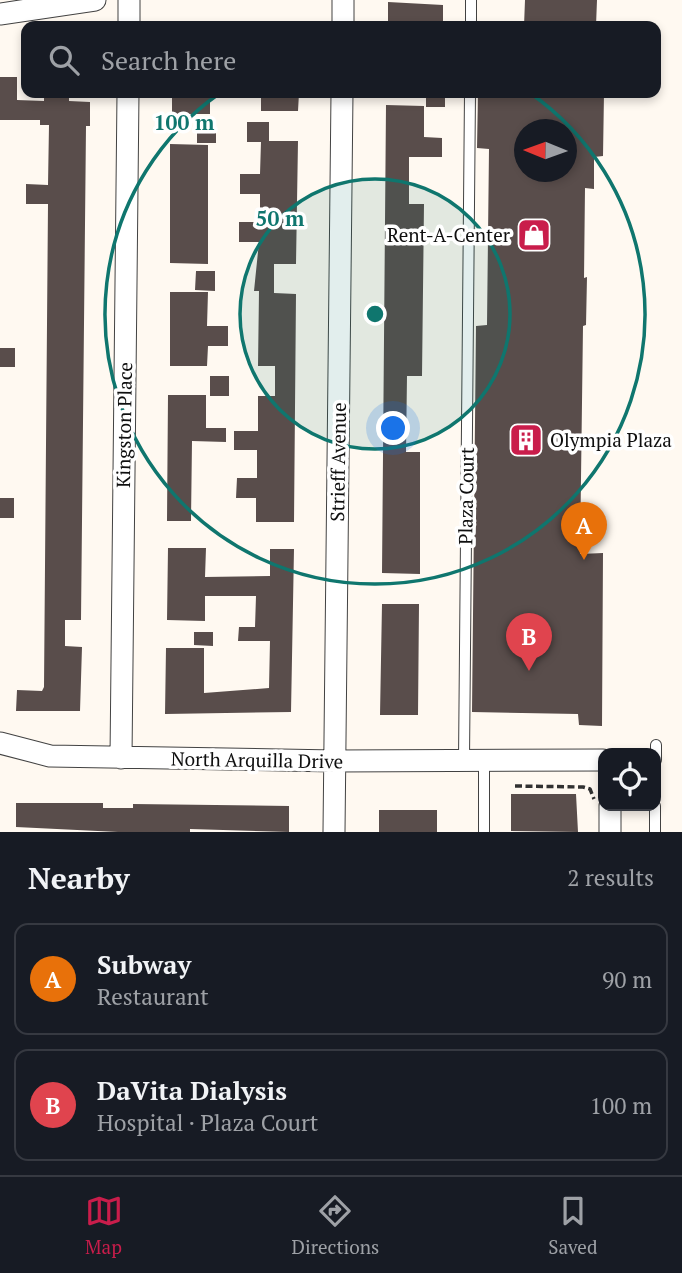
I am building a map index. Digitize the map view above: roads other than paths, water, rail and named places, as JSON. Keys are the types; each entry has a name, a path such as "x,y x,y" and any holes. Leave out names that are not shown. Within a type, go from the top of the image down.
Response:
{"street":[{"path":"0,13 95,0"},
{"path":"129,0 129,21"},
{"path":"343,0 343,21"},
{"name":"Kingston Place","path":"121,758 128,98"},
{"name":"Strieff Avenue","path":"334,832 342,98"},
{"name":"North Arquilla Drive","path":"0,743 50,756 335,761 474,760"},
{"path":"474,760 598,760"},
{"path":"604,811 611,832"}],"lane":[{"path":"471,0 471,21"},
{"name":"Plaza Court","path":"470,98 474,760 484,832"},
{"path":"655,811 655,832"}],"place":[{"name":"Rent-A-Center","path":"534,235"},
{"name":"Olympia Plaza","path":"526,440"},
{"name":"Subway","path":"584,560"},
{"name":"DaVita Dialysis","path":"529,671"}]}
